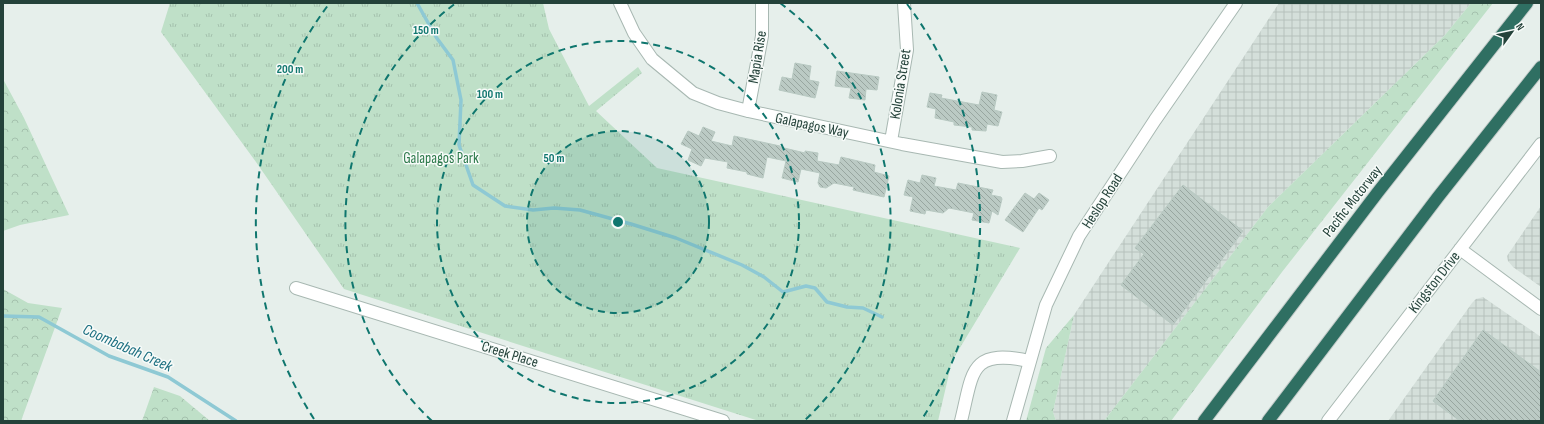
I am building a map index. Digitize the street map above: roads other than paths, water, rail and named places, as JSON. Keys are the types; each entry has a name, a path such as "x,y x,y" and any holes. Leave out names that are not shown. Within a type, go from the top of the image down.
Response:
{"highway":[{"name":"Pacific Motorway","path":"1204,421 1374,198 1527,3"},
{"path":"1268,421 1438,197 1541,67"}],"street":[{"name":"Galapagos Way","path":"620,3 634,34 652,60 693,94 718,103 748,111 891,141 1002,162 1022,161 1050,156"},
{"name":"Mapia Rise","path":"748,111 762,36 762,3"},
{"name":"Kolonia Street","path":"891,141 907,50 904,3"},
{"name":"Heslop Road","path":"1013,421 1046,305 1079,236 1155,120 1236,3"},
{"name":"Kingston Drive","path":"1328,421 1541,144"},
{"path":"1460,250 1541,309"},
{"name":"Creek Place","path":"296,288 723,421"},
{"path":"961,421 970,378 984,361 994,357 1006,357 1029,361"}],"waterway":[{"path":"417,3 436,37 453,60 461,100 459,145 473,185 505,206 533,210 554,208 580,210 676,238 742,265 764,277 783,292 806,286 815,288 827,302 847,307 863,308 882,317"},
{"name":"Coombabah Creek","path":"3,316 39,317 109,356 168,377 236,421"}],"park label":[{"name":"Galapagos Park","path":"441,158"}]}
